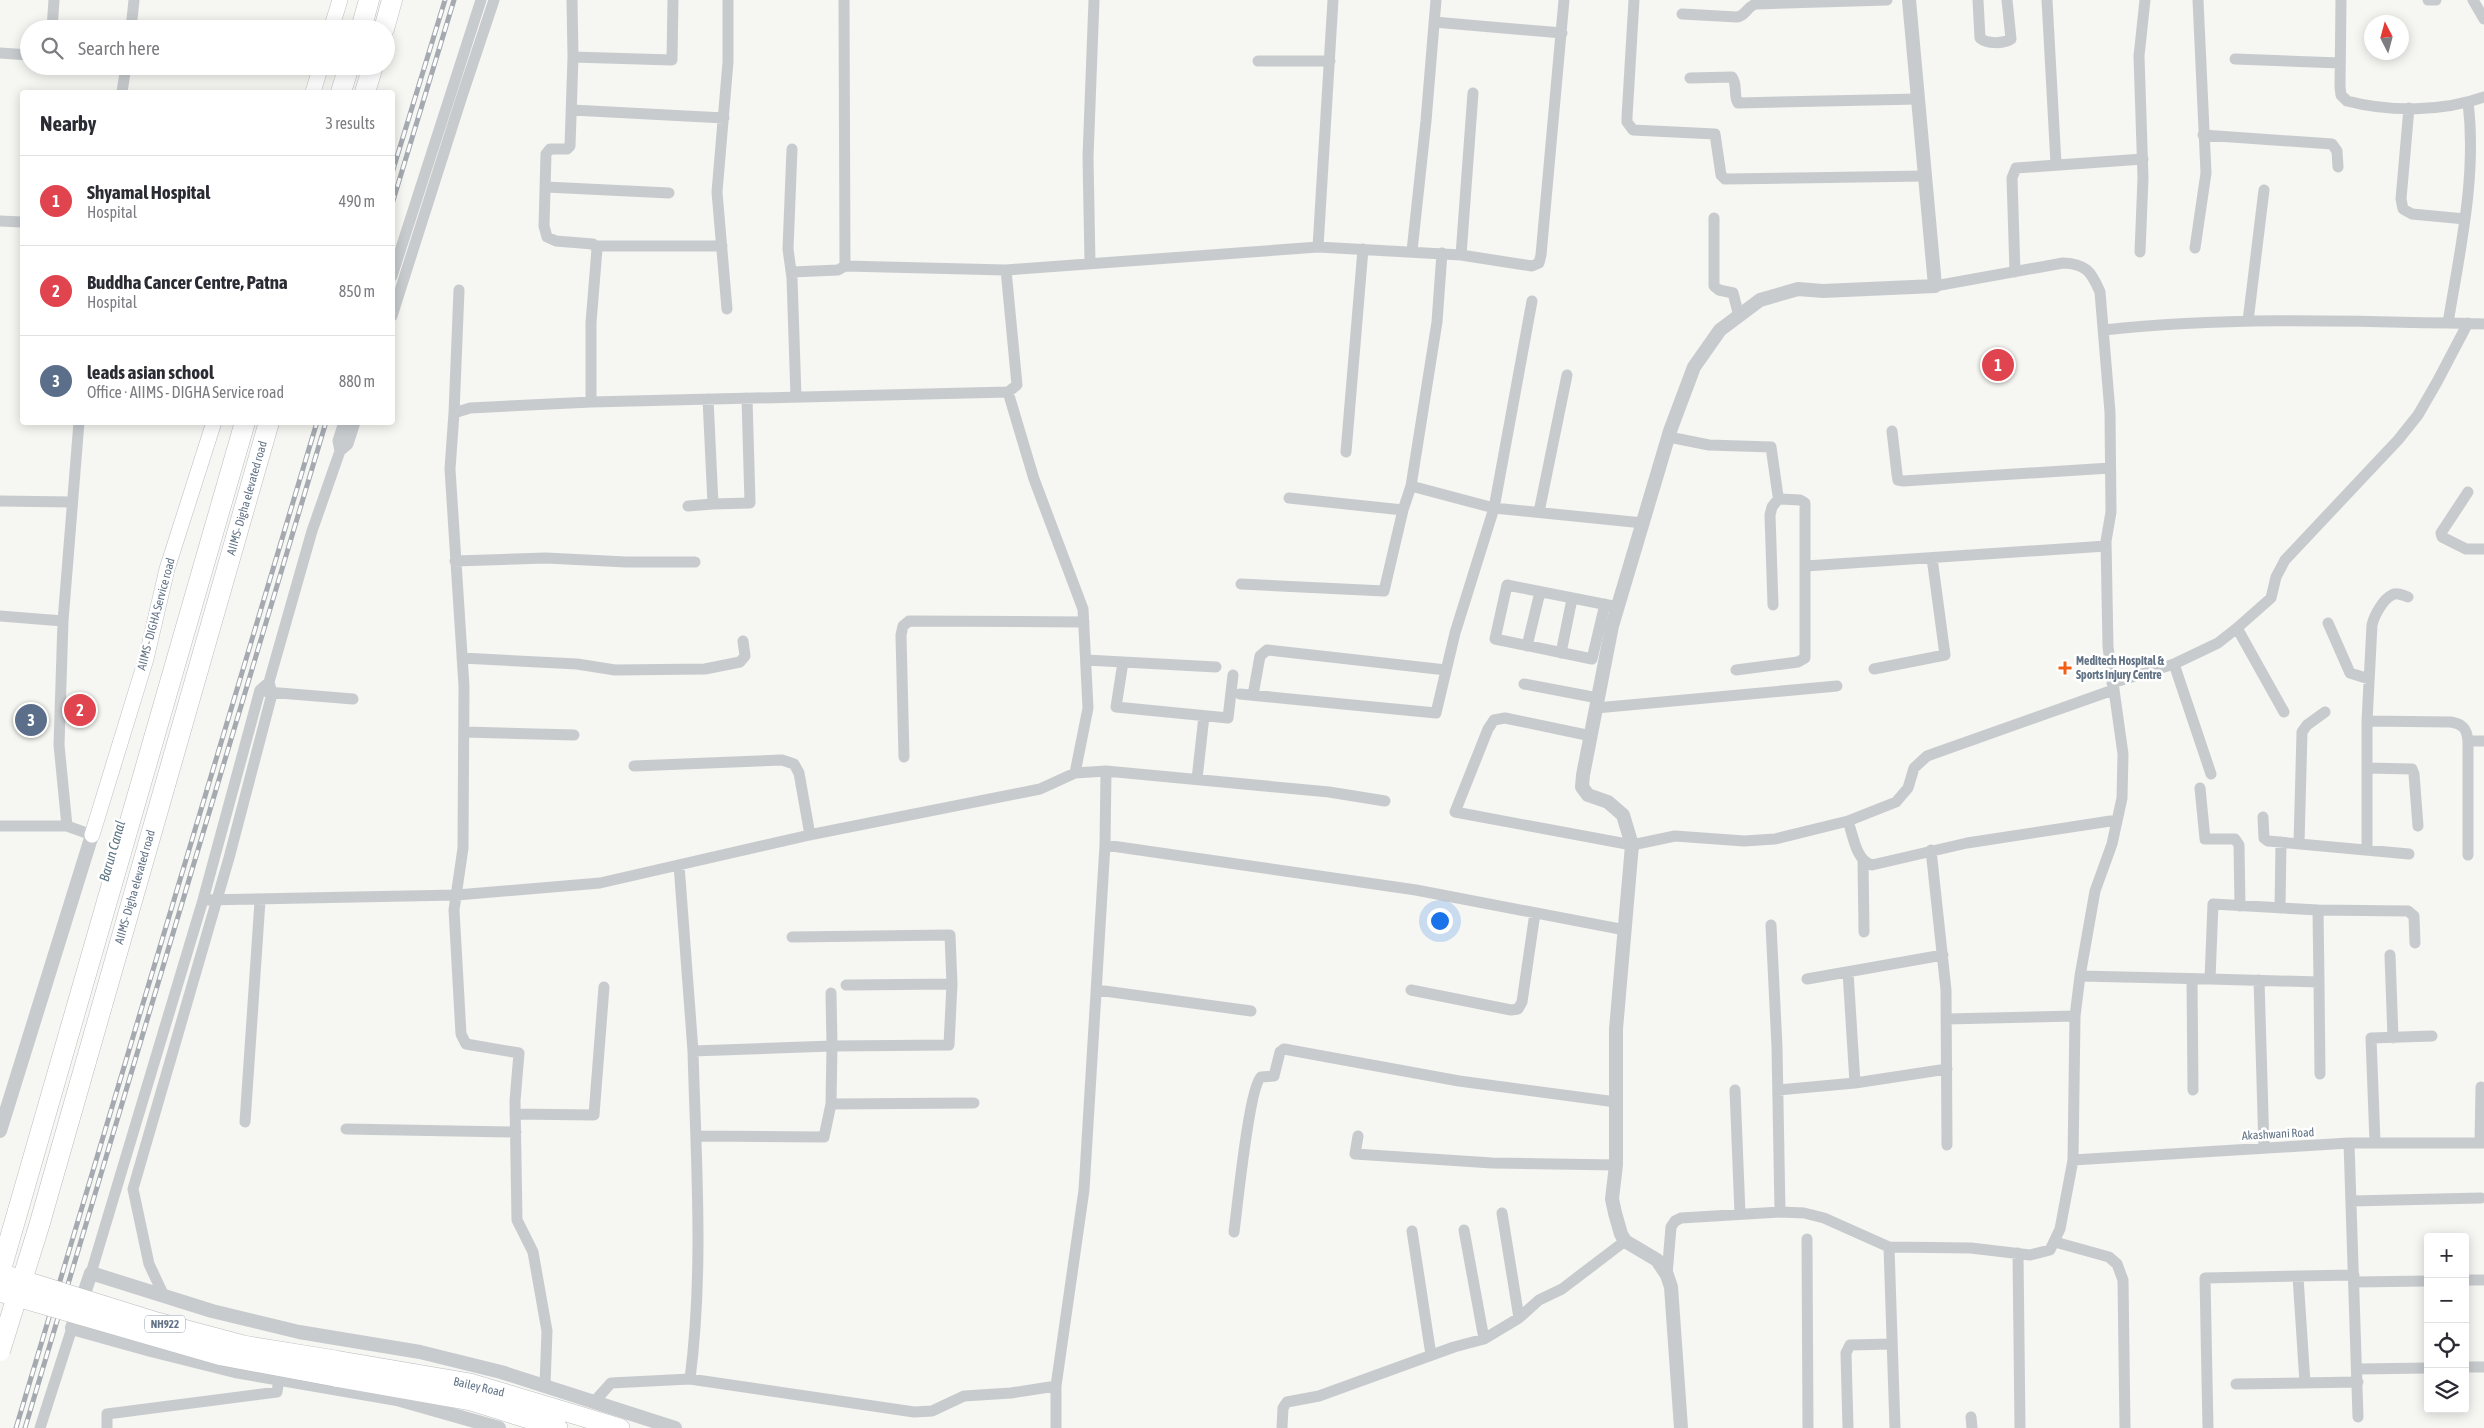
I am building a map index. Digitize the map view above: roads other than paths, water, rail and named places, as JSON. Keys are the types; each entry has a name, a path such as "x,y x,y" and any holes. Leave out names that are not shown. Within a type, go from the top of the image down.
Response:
{"highway":[{"path":"363,20 369,0"},
{"path":"386,20 392,0"},
{"path":"342,90 346,75"},
{"path":"366,90 370,75"},
{"name":"AIIMS- Digha elevated road","path":"0,1273 244,425"},
{"name":"AIIMS- Digha elevated road","path":"0,1351 38,1226 268,425"},
{"name":"NH922","path":"0,1273 157,1322 234,1342 332,1375"},
{"name":"NH922","path":"0,1292 222,1356 471,1401 558,1428"},
{"name":"Bailey Road","path":"332,1375 470,1383 620,1428"}],"main road":[{"path":"334,20 340,0"},
{"path":"314,90 318,75"},
{"name":"AIIMS - DIGHA Service road","path":"92,835 146,659 167,569 213,425"}],"street":[{"path":"53,20 54,0"},
{"path":"132,20 134,0"},
{"path":"395,267 481,0"},
{"path":"395,307 494,0"},
{"path":"572,0 572,110 569,148 546,151 544,226 547,236 556,241 595,246 722,246"},
{"path":"573,57 672,60 674,0"},
{"path":"727,309 717,192 728,62 728,0"},
{"path":"844,0 845,266"},
{"path":"1090,263 1088,157 1094,0"},
{"path":"1318,247 1333,0"},
{"path":"1412,251 1436,0"},
{"path":"792,272 838,270 845,266 1006,270 1318,247 1442,253 1532,266 1539,263 1541,255 1564,0"},
{"path":"1634,0 1627,117 1633,130 1715,134 1721,175 1725,180 1925,176"},
{"path":"1682,14 1737,17 1743,16 1750,6 1756,4 1887,0"},
{"path":"1909,0 1935,286"},
{"path":"1978,0 1980,38 1984,41 2004,42 2010,40 2007,0"},
{"path":"2047,0 2056,164"},
{"path":"2140,252 2143,159 2138,56 2144,0"},
{"path":"2195,248 2205,187 2198,0"},
{"path":"2341,0 2340,92 2347,101 2409,108 2439,108 2468,102 2484,96"},
{"path":"2428,0 2436,0"},
{"path":"2473,0 2484,19"},
{"path":"1434,22 1562,33"},
{"path":"0,53 20,54"},
{"path":"2235,59 2340,63"},
{"path":"1258,61 1330,61"},
{"path":"122,90 125,75"},
{"path":"1690,78 1732,77 1735,82 1735,99 1738,103 1918,99"},
{"path":"1461,255 1472,93"},
{"path":"2448,323 2465,219 2472,148 2468,102"},
{"path":"2409,108 2401,199 2403,209 2412,214 2465,219"},
{"path":"572,110 724,118"},
{"path":"2203,135 2332,144 2336,147 2338,167"},
{"path":"792,149 788,249 792,272 796,397"},
{"path":"2015,272 2013,170 2019,166 2143,159"},
{"path":"546,187 669,193"},
{"path":"2248,321 2264,190"},
{"path":"1714,218 1714,286 1719,290 1730,291 1734,294 1739,316"},
{"path":"0,221 20,222"},
{"path":"592,402 591,323 597,254 595,246"},
{"path":"1346,452 1363,249"},
{"path":"1241,584 1384,591 1403,510 1411,486 1437,322 1442,253"},
{"path":"1611,605 1507,585 1495,639 1592,659 1643,523 1669,437 1694,367 1720,330 1760,300 1798,289 1823,291 1935,286 2063,262 2080,264 2093,275 2100,292 2110,412 2111,512 2106,546 2108,647 2123,754 2122,798 2112,844 2095,891 2080,976 2075,1016 2074,1160 2055,1242 2050,1250 2030,1255 1972,1248 1888,1246 1824,1218 1804,1213 1780,1212 1686,1218 1675,1221 1671,1227 1667,1275"},
{"path":"454,413 470,408 592,402 1008,392 1017,385 1006,270"},
{"path":"459,290 450,469 462,658 464,732 463,848 454,910 461,1034 466,1044 519,1053 516,1114 517,1220 533,1252 547,1331 545,1385"},
{"path":"1240,694 1436,713 1455,633 1494,508 1532,302"},
{"path":"2104,330 2154,324 2248,321 2484,324"},
{"path":"1591,736 1505,718 1494,720 1488,729 1455,812 1632,845 1675,836 1744,841 1775,839 1848,821 1881,809 1903,797 1914,768 1927,756 2174,664 2210,647 2237,628 2272,596 2278,571 2297,545 2378,463 2408,427 2438,382 2468,323"},
{"path":"1539,512 1567,375"},
{"path":"1008,392 1034,479 1084,608 1088,708 1075,773"},
{"path":"688,506 750,503 747,398"},
{"path":"708,399 712,504"},
{"path":"67,826 59,745 63,620 79,425"},
{"path":"340,451 338,441 343,425"},
{"path":"40,1428 91,1273 267,689 312,531 340,451 348,444 354,425"},
{"path":"1892,431 1896,474 1898,480 1903,482 2110,468"},
{"path":"1669,437 1709,445 1771,447 1779,498 1772,507 1770,515 1773,605"},
{"path":"1411,486 1494,508 1643,523"},
{"path":"2468,492 2441,533 2442,537 2466,549 2484,549"},
{"path":"1289,498 1403,510"},
{"path":"1736,670 1798,662 1804,659 1805,504 1800,500 1779,498"},
{"path":"0,502 72,502"},
{"path":"1806,566 2106,546"},
{"path":"455,561 546,558 626,562 695,562"},
{"path":"1874,669 1945,655 1932,558"},
{"path":"1527,646 1540,592"},
{"path":"2367,850 2367,721 2374,619 2390,595 2396,594 2408,597"},
{"path":"1561,653 1572,599"},
{"path":"1611,605 1597,703 1582,787 1588,795 1608,802 1623,815 1632,845 1616,1029 1616,1165 1612,1199 1618,1227 1625,1241 1657,1260 1667,1275 1671,1287 1681,1428"},
{"path":"0,616 63,620"},
{"path":"904,757 901,634 903,626 908,621 1084,622"},
{"path":"2328,623 2350,673 2369,679"},
{"path":"2237,628 2284,712"},
{"path":"462,658 577,664 615,670 705,669 740,662 745,656 743,641"},
{"path":"1253,695 1260,656 1267,650 1446,670"},
{"path":"1086,660 1216,667"},
{"path":"1123,662 1116,707 1228,718 1233,675"},
{"path":"2174,664 2211,774"},
{"path":"1524,684 1597,703 1838,686"},
{"path":"267,689 353,699"},
{"path":"164,1296 149,1264 133,1189 216,901 267,689"},
{"path":"2299,844 2302,732 2307,725 2325,712"},
{"path":"1197,779 1204,716"},
{"path":"2367,721 2457,723 2466,729 2468,741 2468,855"},
{"path":"464,732 574,735"},
{"path":"2468,741 2484,741"},
{"path":"634,766 782,760 791,762 799,773 810,835"},
{"path":"2367,768 2412,769 2418,826"},
{"path":"203,900 457,895 600,883 810,835 1040,789 1075,773 1106,771 1197,779 1329,792 1385,801"},
{"path":"1056,1428 1056,1386 1084,1190 1105,845 1106,771"},
{"path":"2200,788 2205,838 2235,840 2239,845 2240,906"},
{"path":"2263,817 2264,839 2409,854"},
{"path":"1863,860 1866,863 1879,864 1930,850 2117,820"},
{"path":"1848,821 1863,860 1864,932"},
{"path":"0,826 67,826 92,835 0,1131"},
{"path":"2280,908 2281,842"},
{"path":"1105,845 1416,890 1625,930"},
{"path":"1930,850 1943,955 1946,1020 1947,1145"},
{"path":"679,865 693,1051 699,1244 697,1328 690,1379"},
{"path":"245,1122 260,900"},
{"path":"2210,979 2213,904 2318,910 2408,911 2414,916 2415,943"},
{"path":"2318,910 2320,1074"},
{"path":"1411,990 1511,1010 1518,1009 1522,1002 1536,913"},
{"path":"1771,925 1778,1090 1780,1212"},
{"path":"693,1051 832,1046 949,1045 952,984 952,940 950,935 792,937"},
{"path":"1807,978 1943,955"},
{"path":"2390,955 2393,1038"},
{"path":"1848,972 1855,1082"},
{"path":"2080,976 2319,982"},
{"path":"2192,979 2193,1090"},
{"path":"2259,980 2264,1148"},
{"path":"846,985 952,984"},
{"path":"516,1114 594,1115 604,987"},
{"path":"1097,990 1251,1012"},
{"path":"696,1136 824,1136 831,1104 831,993"},
{"path":"1946,1020 2075,1016"},
{"path":"2375,1142 2371,1038 2432,1036"},
{"path":"1234,1232 1257,1082 1261,1078 1274,1076 1280,1052 1284,1049 1459,1082 1616,1102"},
{"path":"1778,1090 1855,1082 1947,1069"},
{"path":"2482,1087 2482,1143"},
{"path":"1735,1090 1740,1214"},
{"path":"831,1104 974,1103"},
{"path":"346,1129 516,1132"},
{"path":"1358,1136 1355,1154 1492,1163 1616,1165"},
{"path":"2349,1143 2358,1369 2358,1417"},
{"name":"Akashwani Road","path":"2074,1160 2349,1143 2482,1143"},
{"path":"2351,1201 2481,1198"},
{"path":"1502,1213 1519,1318"},
{"path":"1464,1230 1484,1339"},
{"path":"1412,1231 1431,1356"},
{"path":"1807,1239 1808,1428"},
{"path":"1282,1428 1284,1408 1287,1402 1319,1396 1484,1339 1519,1318 1539,1300 1562,1289 1625,1241"},
{"path":"2055,1242 2109,1257 2117,1264 2122,1280 2125,1428"},
{"path":"1888,1246 1894,1428"},
{"path":"2018,1253 2020,1428"},
{"path":"91,1273 212,1311 329,1338 420,1352 545,1385 676,1428"},
{"path":"2298,1276 2305,1383"},
{"path":"2208,1428 2204,1278 2298,1276 2424,1281"},
{"path":"2469,1280 2484,1280"},
{"path":"72,1328 235,1371 279,1378 332,1375 397,1399 499,1428"},
{"path":"329,1338 332,1375"},
{"path":"1848,1428 1846,1353 1850,1345 1892,1344"},
{"path":"2469,1367 2484,1367"},
{"path":"2358,1369 2424,1368"},
{"path":"107,1428 107,1414 277,1392 279,1378"},
{"path":"594,1402 610,1383 690,1379 914,1412 932,1411 944,1407 949,1401 964,1396 1011,1393 1056,1386"},
{"path":"2236,1384 2358,1382"}],"railway":[{"path":"395,163 445,0"},
{"path":"395,194 454,0"},
{"path":"16,1428 316,425"},
{"path":"25,1428 325,425"}],"place":[{"name":"Shyamal Hospital","path":"1998,365"},
{"name":"Meditech Hospital & Sports Injury Centre","path":"2065,668"},
{"name":"Buddha Cancer Centre, Patna","path":"80,710"},
{"name":"leads asian school","path":"31,720"}],"water label":[{"name":"Barun Canal","path":"112,851"}]}
